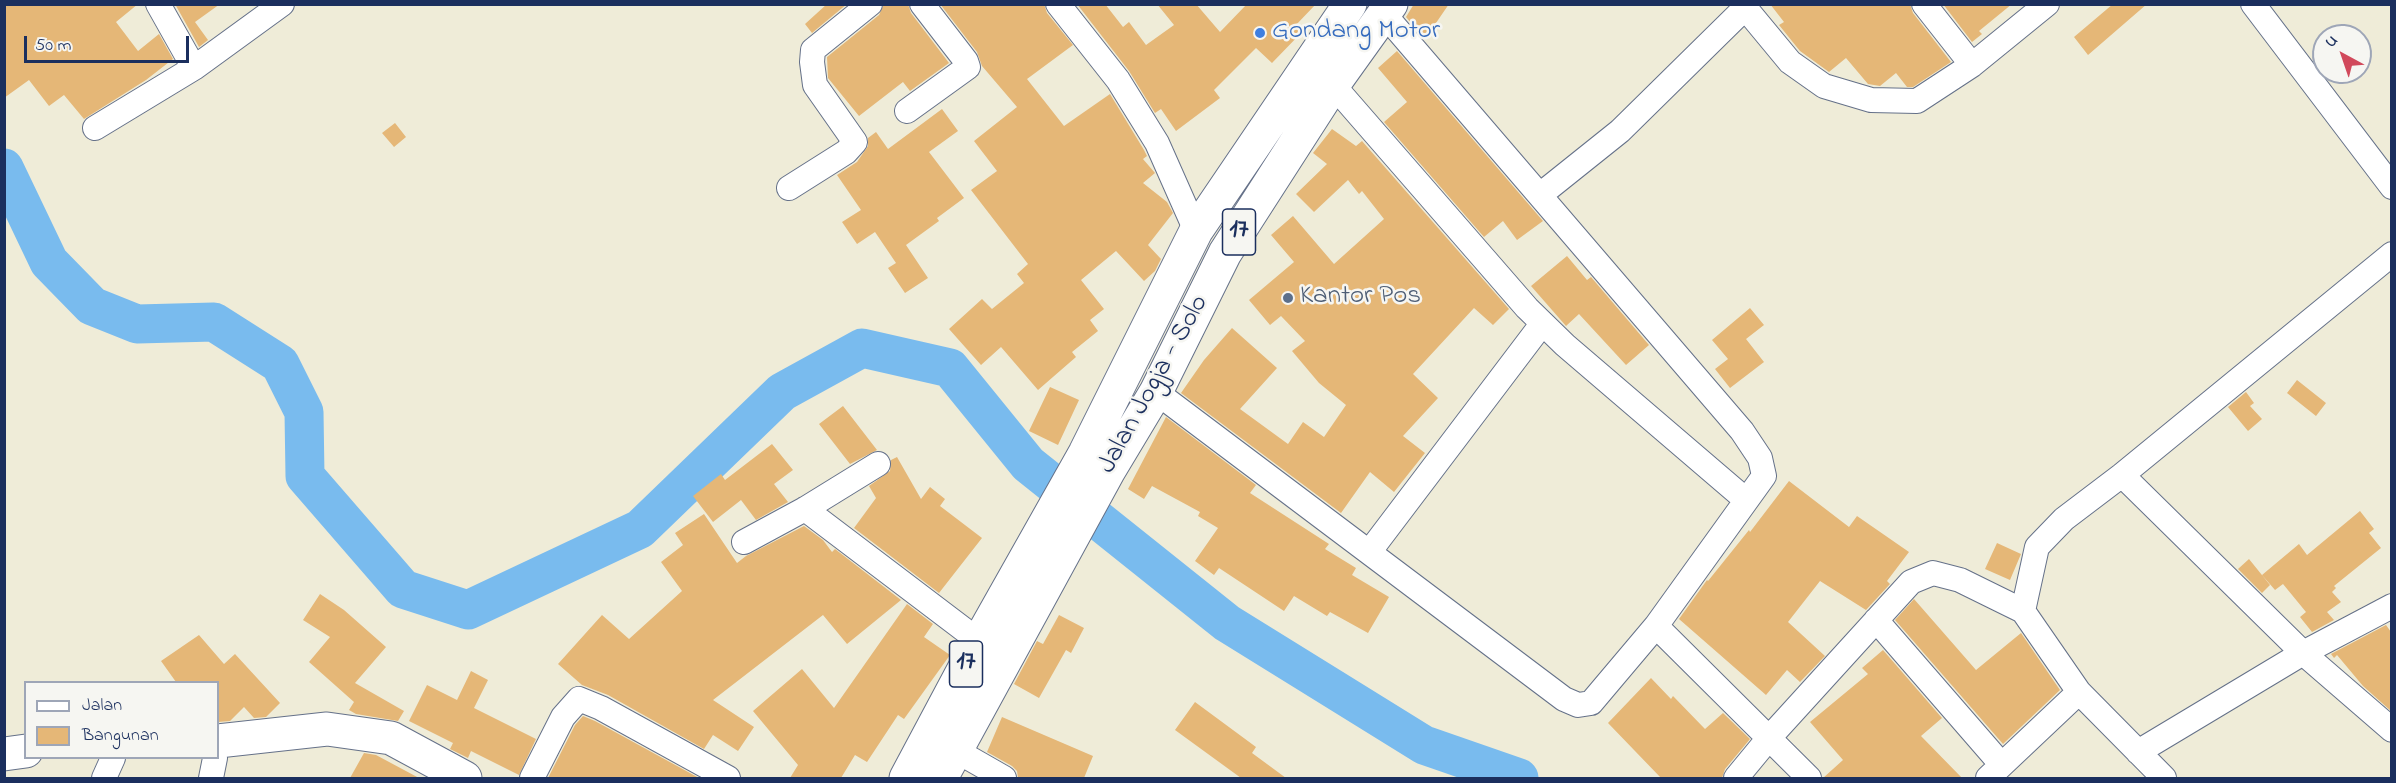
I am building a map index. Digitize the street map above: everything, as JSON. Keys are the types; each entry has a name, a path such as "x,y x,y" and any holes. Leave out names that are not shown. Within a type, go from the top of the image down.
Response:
{"main road":[{"name":"Jalan Jogja - Solo","path":"940,778 956,750 1042,559 1096,462 1196,231 1350,4"},
{"name":"Jalan Jogja - Solo","path":"1096,462 1156,392 1225,253 1333,85 1387,9"},
{"name":"Jalan Jogja - Solo","path":"906,778 979,641 1042,559"},
{"path":"219,746 327,729 391,738 465,778"},
{"path":"4,754 24,751"}],"street":[{"path":"158,4 194,68"},
{"path":"95,128 194,68 282,4"},
{"path":"789,188 846,152 855,142 814,85 813,51 870,4"},
{"path":"907,111 968,67 966,61 922,4"},
{"path":"1058,4 1118,80 1157,143 1196,231"},
{"path":"1923,4 1972,65"},
{"path":"1540,195 1620,130 1743,6 1790,62 1824,86 1871,100 1917,101 1972,65 2047,4"},
{"path":"2253,4 2391,187"},
{"path":"1156,392 1564,699 1578,705 1591,703 1656,626 1764,476 1760,458 1742,431 1540,195 1387,9"},
{"path":"1333,85 1542,324 1746,500"},
{"path":"2023,610 2037,547 2064,519 2122,475 2391,254"},
{"path":"1370,551 1542,324"},
{"path":"744,542 805,509 878,464"},
{"path":"2122,475 2303,654 2391,730"},
{"path":"805,509 979,641"},
{"path":"1736,778 1769,738 1911,582 1932,573 1960,580 2023,610 2079,692 2164,778"},
{"path":"2138,752 2303,654 2391,606"},
{"path":"1876,620 1995,771 2079,692"},
{"path":"1656,626 1809,778"},
{"path":"532,778 563,717 579,699 601,708 728,778"},
{"path":"956,750 1004,778"},
{"path":"104,778 113,759"},
{"path":"211,778 215,759"}],"building":[{"path":"4,4 138,4 116,22 138,51 159,34 173,59 146,80 84,119 64,95 49,106 29,80 4,98"},
{"path":"175,4 220,4 195,22 208,40 199,47"},
{"path":"827,4 847,4 812,33 805,24"},
{"path":"884,4 908,4 911,13 949,63 910,91 903,82 859,116 828,78 827,57 879,15"},
{"path":"940,4 1044,4 1047,13 1073,45 1027,79 1064,126 1110,94 1144,150 1147,156 1143,159 1155,173 1143,183 1167,202 1173,213 1148,245 1161,259 1155,271 1144,281 1116,251 1081,280 1104,309 1090,320 1098,331 1072,352 1076,357 1038,390 1001,347 981,365 949,329 982,299 992,309 1024,283 1017,274 1028,264 971,190 997,171 974,141 1017,107 982,66 977,52"},
{"path":"1077,4 1105,4 1123,27 1129,22 1146,45 1174,25 1157,4 1196,4 1220,32 1247,4 1316,4 1295,26 1302,32 1272,63 1256,48 1214,90 1220,98 1176,131 1161,109 1155,113 1129,71"},
{"path":"1414,4 1449,4 1425,39 1406,17"},
{"path":"1770,4 1910,4 1913,13 1951,62 1913,87 1907,87 1896,73 1880,86 1868,84 1846,58 1829,72 1800,51 1779,25 1784,22"},
{"path":"1943,4 2012,4 1979,31 1982,34 1972,42"},
{"path":"2113,4 2147,4 2088,55 2074,37"},
{"path":"1397,51 1543,221 1517,240 1503,221 1484,237 1384,122 1407,102 1378,68"},
{"path":"942,109 958,131 929,152 964,198 937,218 939,221 906,245 928,278 905,293 888,268 896,263 875,232 857,244 842,222 861,210 837,175 857,162 868,146 868,138 876,132 888,149"},
{"path":"395,123 406,137 394,147 382,133"},
{"path":"1332,129 1356,146 1362,141 1509,309 1493,325 1474,308 1413,374 1438,398 1403,436 1425,453 1394,492 1370,472 1341,513 1181,393 1204,360 1232,328 1277,368 1240,409 1288,444 1303,422 1324,437 1346,405 1319,383 1292,351 1305,341 1281,316 1270,325 1249,300 1294,262 1271,235 1293,216 1334,264 1384,219 1362,191 1359,194 1348,180 1314,212 1296,194 1327,164 1313,153"},
{"path":"1567,256 1587,280 1591,277 1649,345 1626,365 1579,314 1566,326 1531,286"},
{"path":"1750,308 1764,325 1746,339 1764,362 1730,388 1715,369 1728,359 1712,340"},
{"path":"2297,380 2326,403 2316,416 2287,393"},
{"path":"1050,387 1079,400 1058,445 1029,431"},
{"path":"2246,392 2254,403 2250,406 2262,419 2248,431 2228,407"},
{"path":"843,406 877,450 850,464 819,424"},
{"path":"1166,417 1256,485 1250,493 1329,544 1325,549 1356,568 1352,575 1389,597 1368,633 1330,612 1327,616 1294,596 1284,611 1219,568 1214,575 1195,561 1218,528 1198,516 1200,512 1152,486 1144,499 1128,489"},
{"path":"772,444 793,470 774,484 788,502 756,520 741,500 713,522 693,496 721,474 725,480"},
{"path":"897,457 921,499 930,487 945,499 940,506 982,538 939,593 854,528 876,498 869,486 890,471 891,460"},
{"path":"1789,481 1849,527 1857,516 1909,552 1887,581 1890,584 1866,610 1820,581 1788,622 1825,656 1800,682 1787,670 1766,695 1679,619 1707,580 1749,530 1750,532"},
{"path":"2360,511 2374,529 2369,533 2381,548 2334,586 2336,588 2332,592 2341,602 2327,612 2334,620 2312,632 2300,617 2306,612 2283,584 2275,590 2262,575 2299,544 2307,555"},
{"path":"704,514 737,563 804,526 823,540 832,552 835,549 901,600 847,644 823,615 713,700 754,727 738,751 713,735 704,749 608,695 582,685 558,664 602,615 629,639 682,591 661,562 683,545 675,533"},
{"path":"1997,543 2021,554 2010,580 1985,569"},
{"path":"2249,559 2270,585 2262,593 2238,569"},
{"path":"320,594 344,610 386,647 355,683 404,711 398,721 356,714 349,710 354,702 309,662 330,637 303,620"},
{"path":"1914,599 1976,670 2021,633 2060,690 2003,744 1895,620"},
{"path":"907,604 933,624 924,637 950,655 904,719 898,715 867,762 855,755 841,778 790,778 798,765 753,711 802,669 834,708"},
{"path":"1059,615 1084,628 1071,653 1066,650 1039,698 1014,684 1037,641 1043,644"},
{"path":"2386,625 2391,632 2391,711 2363,686 2337,655 2334,658 2331,654"},
{"path":"199,635 224,664 235,654 280,703 266,717 254,718 244,707 230,721 219,722 219,681 175,681 161,661"},
{"path":"1883,650 1942,718 1921,736 1962,778 1823,778 1843,760 1810,722 1868,674 1862,668"},
{"path":"471,671 488,680 474,708 536,739 519,775 471,751 468,758 450,749 453,743 409,721 427,685 457,700"},
{"path":"1651,678 1671,699 1673,696 1705,729 1723,713 1750,739 1725,769 1722,778 1661,778 1608,723"},
{"path":"1195,702 1256,747 1252,753 1286,778 1241,778 1175,730"},
{"path":"583,716 699,778 548,778 575,725"},
{"path":"1002,717 1093,756 1084,778 1018,778 1017,771 1012,766 987,752"},
{"path":"364,753 376,755 419,778 350,778"}],"waterway":[{"path":"4,168 49,262 92,306 137,324 214,322 280,364 304,412 305,476 403,589 468,610 640,529 782,392 862,348 950,368 1028,464 1227,623 1424,745 1519,778"}],"place":[{"name":"Gondang Motor","path":"1260,33"},
{"name":"Kantor Pos","path":"1288,298"}]}
